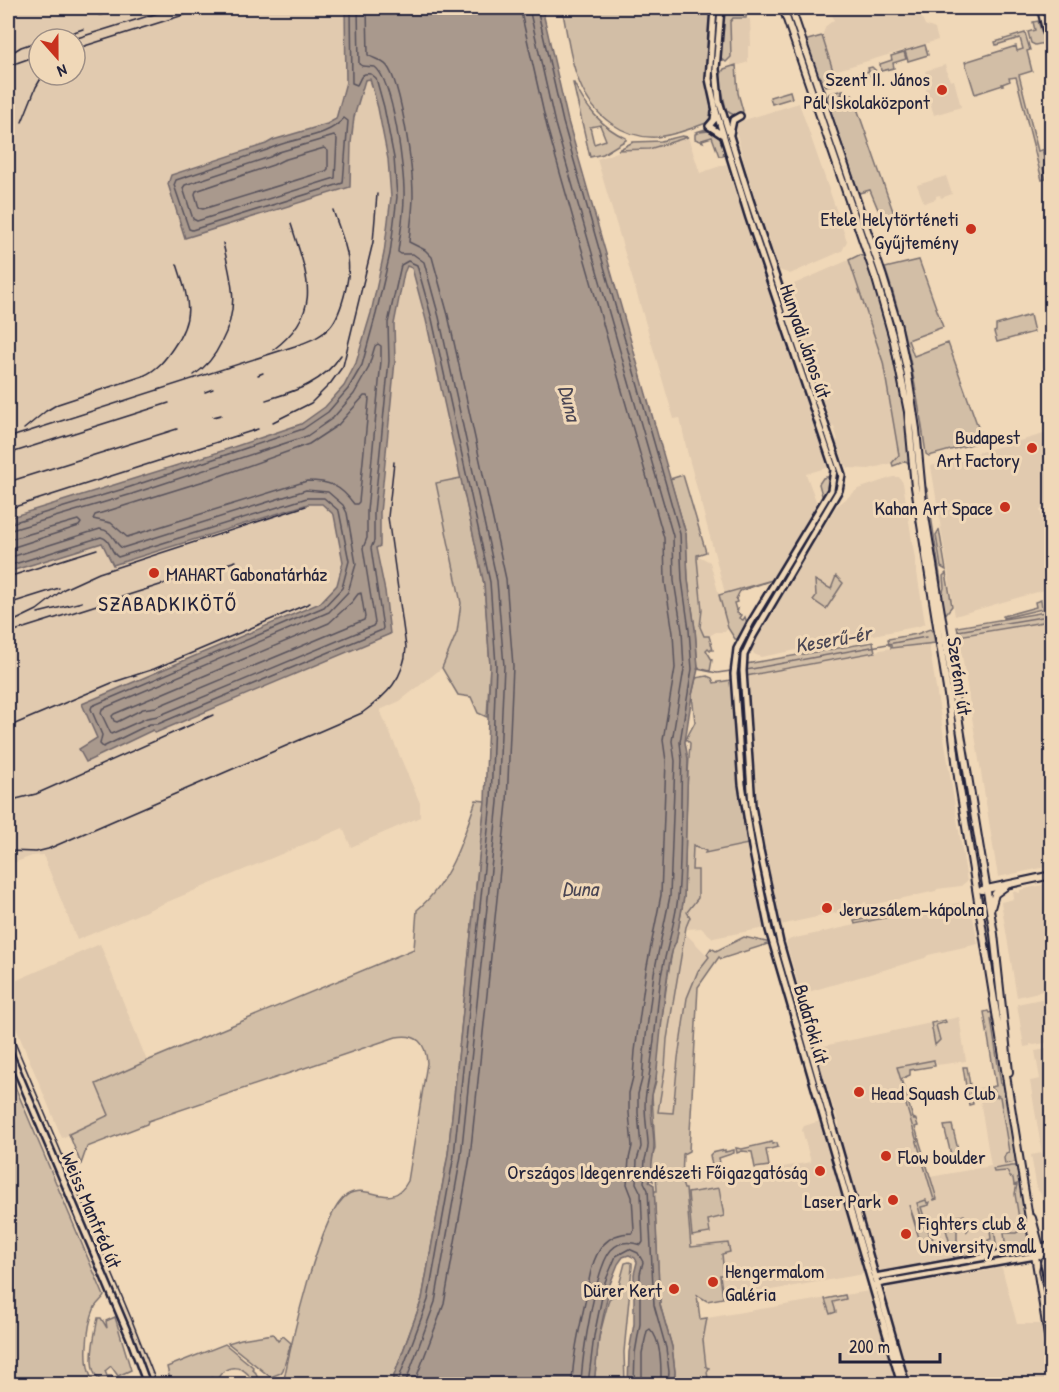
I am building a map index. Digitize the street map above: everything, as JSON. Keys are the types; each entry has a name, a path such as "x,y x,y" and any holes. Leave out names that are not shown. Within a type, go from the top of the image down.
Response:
{"main road":[{"name":"Hunyadi János út","path":"714,8 710,80 776,288 783,318 814,399 833,470"},
{"name":"Hunyadi János út","path":"719,110 716,69 721,8"},
{"name":"Szerémi út","path":"783,8 876,279 894,342 908,412 915,488 947,687 953,747 976,892 1037,1252 1047,1273 1052,1302"},
{"name":"Szerémi út","path":"791,8 883,277 901,340 914,410 925,516 990,912 1010,1081 1052,1362"},
{"path":"719,110 732,116 740,116 732,123 727,137 709,126 719,110"},
{"name":"Hunyadi János út","path":"776,288 793,326 801,361"},
{"path":"787,309 783,318 793,326"},
{"name":"Hunyadi János út","path":"816,406 840,466 842,480"},
{"path":"833,470 842,480 838,493 803,552 796,548 831,490 833,470"},
{"path":"805,533 812,537"},
{"name":"Budafoki út","path":"796,548 741,640 734,663 745,806 763,903 806,1046 836,1162 874,1281"},
{"name":"Budafoki út","path":"782,961 752,806 743,663 750,640 803,552"},
{"path":"745,806 752,806"},
{"path":"976,892 1052,875"},
{"path":"990,912 995,894 1012,883"},
{"path":"763,903 771,901"},
{"name":"Budafoki út","path":"806,1046 844,1166 901,1384"},
{"name":"Weiss Manfréd út","path":"8,1049 112,1294 147,1384"},
{"path":"826,1126 831,1120 823,1117 827,1108"},
{"path":"840,1152 836,1162 844,1166"},
{"path":"874,1281 917,1277 982,1265 1037,1252 1052,1245"},
{"path":"874,1281 916,1270 981,1258 1037,1252 1052,1255 1048,1262 1047,1273"},
{"path":"981,1258 982,1265"},
{"path":"916,1270 917,1277"},
{"name":"Budafoki út","path":"892,1346 906,1384"}],"street":[{"path":"1040,8 1052,57"}],"shaded area":[{"path":"8,8 345,8 346,82 336,118 327,124 266,144 351,143 354,117 365,80 370,79 388,159 391,197 384,253 371,313 356,363 344,386 325,407 301,424 8,518 8,234 17,222 8,214"},
{"path":"562,8 712,8 706,81 713,116 706,123 657,137 633,134 611,123 593,106 580,84 571,56"},
{"path":"724,8 747,8 746,18 733,18 730,22 731,57 726,62 720,57"},
{"path":"829,8 918,8 925,25 935,29 938,40 834,71 822,36 826,26 834,20"},
{"path":"734,18 750,19 751,46 748,46 748,62 740,65 731,65 730,59 730,22"},
{"path":"1038,21 1045,43 1035,45 1031,43 1028,32 1035,30 1033,22"},
{"path":"1025,33 1030,50 1027,51 1032,71 1019,75 1038,151 1050,148 1051,150 1043,152 1046,179 1042,180 1016,77 1009,78 1010,81 1003,85 975,94 965,62 1016,46 1017,51 1023,49 1020,38 996,45 995,42"},
{"path":"822,36 836,80 834,84 826,86 820,76 816,77 804,41"},
{"path":"925,45 928,55 908,61 905,51"},
{"path":"904,52 906,59 893,63 894,68 881,71 880,64 892,60 891,56"},
{"path":"736,65 738,93 743,111 742,114 737,115 731,114 726,109 719,77 724,69"},
{"name":"Szent II. János Pál Iskolaközpont","path":"945,65 950,81 954,80 961,107 934,115 926,89 930,87 925,71"},
{"path":"872,67 876,71 875,74 844,83 839,80 840,77 849,74 850,76 869,71 868,68"},
{"path":"573,83 595,115 610,129 626,138 603,154 590,157","holes":["600,125 606,140 594,144 590,127"]},
{"path":"843,90 841,95 852,94 894,214 882,219 870,190 859,193 826,98 829,94"},
{"path":"790,91 792,98 772,104 770,97"},
{"path":"799,103 847,241 842,251 790,274 779,270 752,190 735,128 738,122"},
{"path":"711,129 700,132 709,131 719,134 724,151 723,156 719,156 712,137 702,140 703,142 695,139 695,134 698,133 696,132"},
{"path":"682,136 688,137 649,149 618,150 633,142 661,141"},
{"path":"688,137 700,173 726,164 829,467 806,474 818,506 772,580 725,593 680,418 674,419 597,159 620,151 649,149"},
{"path":"946,176 952,194 941,198 940,195 936,196 936,199 924,203 917,185"},
{"path":"872,253 893,317 909,395 916,456 910,409 870,254"},
{"path":"859,255 866,257 892,342 902,392 910,459 908,463 906,461 893,466 892,463 899,455 883,362 849,260"},
{"path":"849,260 883,362 899,455 892,463 869,469 848,468 845,465 785,288"},
{"path":"919,260 943,327 908,340 914,356 948,343 983,441 929,456 926,454 905,337 885,268"},
{"path":"407,266 412,268 426,320 461,478 436,484 461,603 457,632 442,668 400,701 380,710 420,803 420,817 351,847 343,828 77,940 43,855 32,856 8,865 8,572 102,542 113,565 308,504 322,504 334,515 343,562 337,585 320,603 82,704 97,738 86,762 153,729 156,732 199,712 385,592 376,548 380,546 380,513 395,361 394,324"},
{"path":"1030,315 1034,332 997,342 994,332 996,325"},
{"path":"1051,432 1051,506 1040,510 1051,549 1051,588 955,616 931,466"},
{"path":"683,475 706,552 697,555 697,559 702,610 700,627 704,636 709,636 713,650 708,648 706,650 712,660 710,671 698,668 688,580 686,534 670,479"},
{"path":"831,476 823,499 819,484 823,478"},
{"path":"899,477 903,483 925,623 920,626 761,657 754,654 752,649 755,640 836,507 858,489"},
{"path":"461,478 484,584 490,665 487,717 478,713 471,697 458,695 442,668 457,632 461,603 436,483"},
{"path":"923,483 927,489 940,587"},
{"path":"939,529 946,570 941,567 936,535"},
{"path":"797,551 800,553 744,646 742,643"},
{"path":"697,555 710,562 728,628 725,632 704,636 700,627 702,610"},
{"path":"946,573 952,606 944,616 941,598 944,588 943,576"},
{"path":"836,576 843,583 826,609 813,600 816,596 815,580 831,589"},
{"path":"772,580 740,591 737,602 734,603 736,610 738,609 737,613 741,615 739,618 743,620 745,617 747,623 735,639 728,628 719,595"},
{"path":"1041,600 1042,609 1003,618 1003,616 1036,607 1035,602"},
{"path":"1045,612 1043,622 959,636 957,627"},
{"path":"1050,620 1052,632 1051,866 998,877 959,637"},
{"path":"930,629 933,632 935,643 891,648 889,645 888,639 917,634"},
{"path":"873,642 875,652 746,676 746,664"},
{"path":"929,644 967,881 961,886 937,889 867,906 866,902 863,903 863,907 780,925 757,811 759,810 754,788 746,676 891,648"},
{"path":"740,668 749,797 736,669"},
{"path":"707,676 712,678 714,683 731,680 740,800 748,844 705,853 706,851 693,845 692,870 698,870 698,898 687,912 690,917 686,927 667,1039 658,1112 673,1113 687,998 698,971 709,957 707,954 711,948 716,951 744,937 771,943 721,959 719,957 698,987 689,1151 683,1154 682,1183 686,1189 691,1247 728,1243 730,1252 722,1254 724,1275 720,1275 723,1298 707,1301 697,1295 700,1319 707,1318 703,1340 706,1367 709,1368 707,1372 709,1384 674,1384 672,1347 660,1305 654,1194 657,1191 656,1174 651,1169 655,1148 652,1095 656,1081 657,1054 668,975 684,897 690,743 686,739 695,722 692,695 696,678"},
{"path":"951,707 953,707 958,729 982,878 978,889 955,745"},
{"path":"476,800 485,801 448,1154 422,1299 391,1384 352,1384 351,1380 333,1384 283,1384 307,1283 316,1253 336,1207 347,1195 355,1192 394,1195 408,1181 427,1063 425,1050 419,1041 410,1037 396,1037 148,1121 147,1124 87,1147 81,1164 69,1134 109,1115 96,1084 414,949 417,910 438,887 454,860"},
{"path":"750,809 767,898 764,895 748,813"},
{"path":"693,844 705,849 706,853 748,844 765,928 713,938 701,928 687,929 690,917 687,912 689,907 697,902 697,870 692,870"},
{"path":"1051,883 1051,989 1017,997 1001,902 1014,899 1013,891 1020,893 1020,890"},
{"path":"982,898 985,898 999,997 997,997 989,958"},
{"path":"962,902 969,903 971,906 978,944 928,955 925,958 801,994 786,942 791,939"},
{"path":"902,911 904,914 855,924 854,921"},
{"path":"686,934 709,957 698,971 687,998 673,1113 657,1112 672,1006"},
{"path":"100,944 147,1061 96,1084 110,1116 62,1138 8,1009 8,984"},
{"path":"1051,997 1051,1042 1030,1044 1024,1047 1017,1004"},
{"path":"984,1012 994,1014 991,1019 1016,1162 1005,1164 1004,1158 1009,1152 1000,1097 997,1095 991,1098 988,1094 982,1093 992,1094 995,1091 990,1087 996,1086"},
{"path":"959,1017 966,1061 937,1065 935,1060 898,1067 930,1177 991,1166 978,1088 1000,1084 1027,1244 879,1271 839,1131 839,1124 814,1048"},
{"path":"945,1020 946,1022 936,1025 940,1040 935,1045 931,1023"},
{"path":"1051,1048 1052,1241 1041,1194 1037,1189 1031,1155 1042,1153 1030,1081 1040,1079 1035,1051"},
{"path":"934,1060 935,1066 910,1070 910,1075 901,1079 915,1119 913,1120 916,1120 918,1126 915,1127 937,1199 934,1200 897,1067"},
{"path":"963,1067 967,1067 973,1104 969,1105"},
{"path":"8,1070 104,1296 92,1315 87,1347 88,1369 96,1384 15,1384 8,1381"},
{"path":"820,1121 864,1274 707,1301 697,1294 686,1189 682,1185 811,1162 802,1130 804,1126"},
{"path":"952,1125 960,1158 952,1159 944,1126"},
{"path":"772,1142 772,1144 777,1143 778,1147 766,1150 769,1166 755,1168 752,1152 737,1153 736,1148 742,1149"},
{"path":"725,1150 725,1152 734,1150 734,1153 719,1158 722,1174 714,1176 710,1155"},
{"path":"1018,1166 1030,1243 1006,1249 1004,1233 1016,1233 1021,1230 1015,1194 1017,1184 1014,1185 1013,1178 1007,1171 994,1172 993,1169"},
{"path":"719,1188 724,1216 708,1220 710,1233 692,1236 688,1193"},
{"path":"926,1200 927,1203 930,1202 929,1205 921,1207 933,1240 927,1242 928,1246 922,1248 909,1205 918,1230 924,1226 917,1203"},
{"path":"964,1215 968,1220 969,1228 967,1231 965,1221 957,1222 957,1244 961,1252 970,1250 969,1244 971,1243 974,1254 954,1258 943,1219"},
{"path":"994,1228 997,1250 977,1254 976,1242 979,1243 981,1249 989,1248 990,1229"},
{"path":"625,1263 632,1263 632,1267 624,1352 625,1384 594,1384 599,1337 609,1299 617,1293"},
{"path":"1002,1268 1017,1324 1042,1324 1050,1370 1047,1371 1049,1384 911,1384 885,1293 889,1287"},
{"path":"869,1291 896,1384 709,1384 707,1372 709,1368 706,1367 703,1340 707,1318"},
{"path":"845,1295 846,1299 833,1302 836,1312 830,1314 825,1299"},
{"path":"126,1306 151,1364 157,1384 154,1384 123,1307"},
{"path":"115,1317 131,1370 118,1376 111,1366 105,1371 107,1376 112,1376 113,1380 103,1381 96,1376 93,1369 94,1336 98,1318 101,1318 107,1328 106,1321"},
{"path":"273,1334 278,1341 283,1336 291,1343 283,1370 273,1376 280,1382 279,1384 228,1343"},
{"path":"225,1344 253,1367 259,1384 253,1384 246,1372 234,1368 223,1372 216,1384 211,1384 212,1377 210,1384 171,1384 167,1367"}],"water":[{"name":"Duna","path":"345,8 542,8 568,121 686,534 688,580 698,669 685,742 688,759 684,897 669,966 652,1095 653,1181 650,1179 649,1182 654,1185 660,1305 672,1347 674,1384 628,1384 629,1352 634,1324 634,1274 637,1262 629,1255 623,1257 618,1264 610,1284 599,1337 594,1384 391,1384 422,1299 448,1154 485,801 490,665 484,584 426,320 412,268 407,266 404,273 394,324 395,361 380,513 380,546 376,548 385,591 390,634 155,733 153,730 86,762 79,749 97,738 82,704 320,603 337,585 343,562 334,515 322,504 308,504 113,565 102,543 8,572 8,518 301,424 325,407 344,386 356,363 371,313 384,253 391,197 388,159 370,79 365,80 354,117 350,187 185,238 168,184 171,175 327,124 336,119 346,82"}],"waterway":[{"name":"Keserű-ér","path":"958,631 1042,617"},
{"name":"Keserű-ér","path":"746,670 926,637"},
{"name":"Keserű-ér","path":"697,669 717,673 731,671"}],"tram line":[{"path":"1042,8 1052,43"},
{"path":"8,1026 157,1384"},
{"path":"1052,1250 1041,1259 1039,1270 1052,1340"}],"railway":[{"path":"99,15 143,8"},
{"path":"87,35 174,8"},
{"path":"87,45 206,8"},
{"path":"8,55 27,45"},
{"path":"8,66 27,59"},
{"path":"22,122 36,87"},
{"path":"273,422 311,403 330,384 343,366 373,242 377,194"},
{"path":"8,438 295,346 321,335 337,316 344,296 349,267 344,241 333,210"},
{"path":"273,350 289,336 300,321 306,307 308,293 306,277 291,224"},
{"path":"194,375 216,352 231,317 233,293 223,243"},
{"path":"24,429 58,404 143,376 164,361 180,337 187,317 187,298 177,264"},
{"path":"266,400 308,385 326,373 341,355"},
{"path":"258,375 263,373"},
{"path":"205,392 213,389"},
{"path":"8,454 169,403"},
{"path":"213,417 221,415"},
{"path":"8,482 177,429"},
{"path":"8,509 258,429"},
{"path":"8,851 36,852 48,849 362,713 386,693 402,668 406,647 388,517 394,462"},
{"path":"8,624 37,610 64,589 99,573 306,506"},
{"path":"8,577 97,549"},
{"path":"8,633 236,561"},
{"path":"8,604 59,588"},
{"path":"38,613 82,602"},
{"path":"8,727 114,682 154,669 310,603"},
{"path":"8,801 36,794 213,715"}],"place":[{"name":"Szent II. János Pál Iskolaközpont","path":"942,90"},
{"name":"Etele Helytörténeti Gyűjtemény","path":"971,229"},
{"name":"Budapest Art Factory","path":"1032,448"},
{"name":"Kahan Art Space","path":"1005,507"},
{"name":"MAHART Gabonatárház","path":"154,573"},
{"name":"Jeruzsálem-kápolna","path":"827,908"},
{"name":"Head Squash Club","path":"859,1092"},
{"name":"Flow boulder","path":"886,1156"},
{"name":"Országos Idegenrendészeti Főigazgatóság","path":"820,1171"},
{"name":"Laser Park","path":"893,1200"},
{"name":"Fighters club & University small","path":"906,1234"},
{"name":"Hengermalom Galéria","path":"713,1282"},
{"name":"Dürer Kert","path":"674,1289"}],"district":[{"name":"SZABADKIKÖTŐ","path":"168,603"}]}
